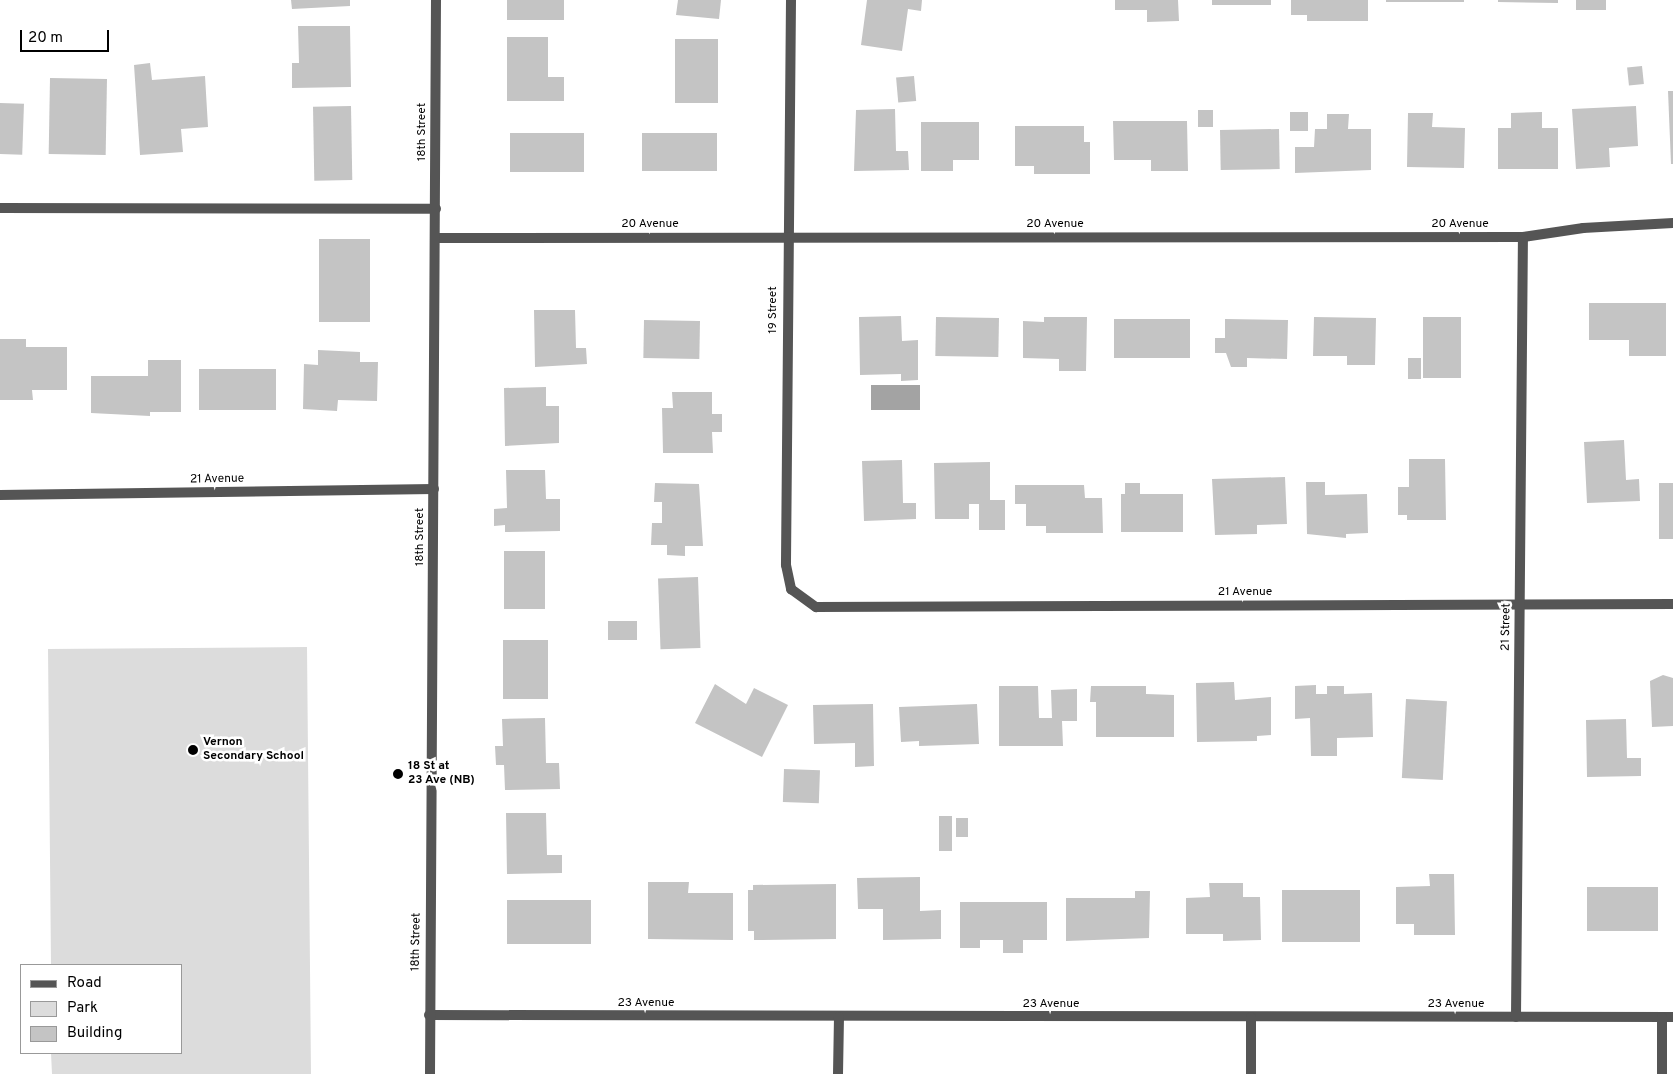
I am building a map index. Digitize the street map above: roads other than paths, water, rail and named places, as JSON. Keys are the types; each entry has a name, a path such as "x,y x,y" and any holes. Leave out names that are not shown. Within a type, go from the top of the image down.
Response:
{"street":[{"name":"18th Street","path":"430,1074 436,0"},
{"name":"19 Street","path":"791,0 787,237 786,565 791,589 816,607"},
{"path":"0,208 436,209"},
{"name":"20 Avenue","path":"436,238 1523,237 1583,228 1673,224"},
{"name":"21 Street","path":"1516,1017 1523,237"},
{"name":"21 Avenue","path":"0,495 434,489"},
{"name":"21 Avenue","path":"816,607 1673,604"},
{"name":"23 Avenue","path":"429,1015 1673,1017"},
{"path":"838,1074 839,1017"},
{"path":"1250,1017 1251,1074"},
{"path":"1662,1017 1662,1074"}],"place":[{"name":"Vernon Secondary School","path":"193,750"},
{"name":"18 St at 23 Ave (NB)","path":"398,774"}]}
